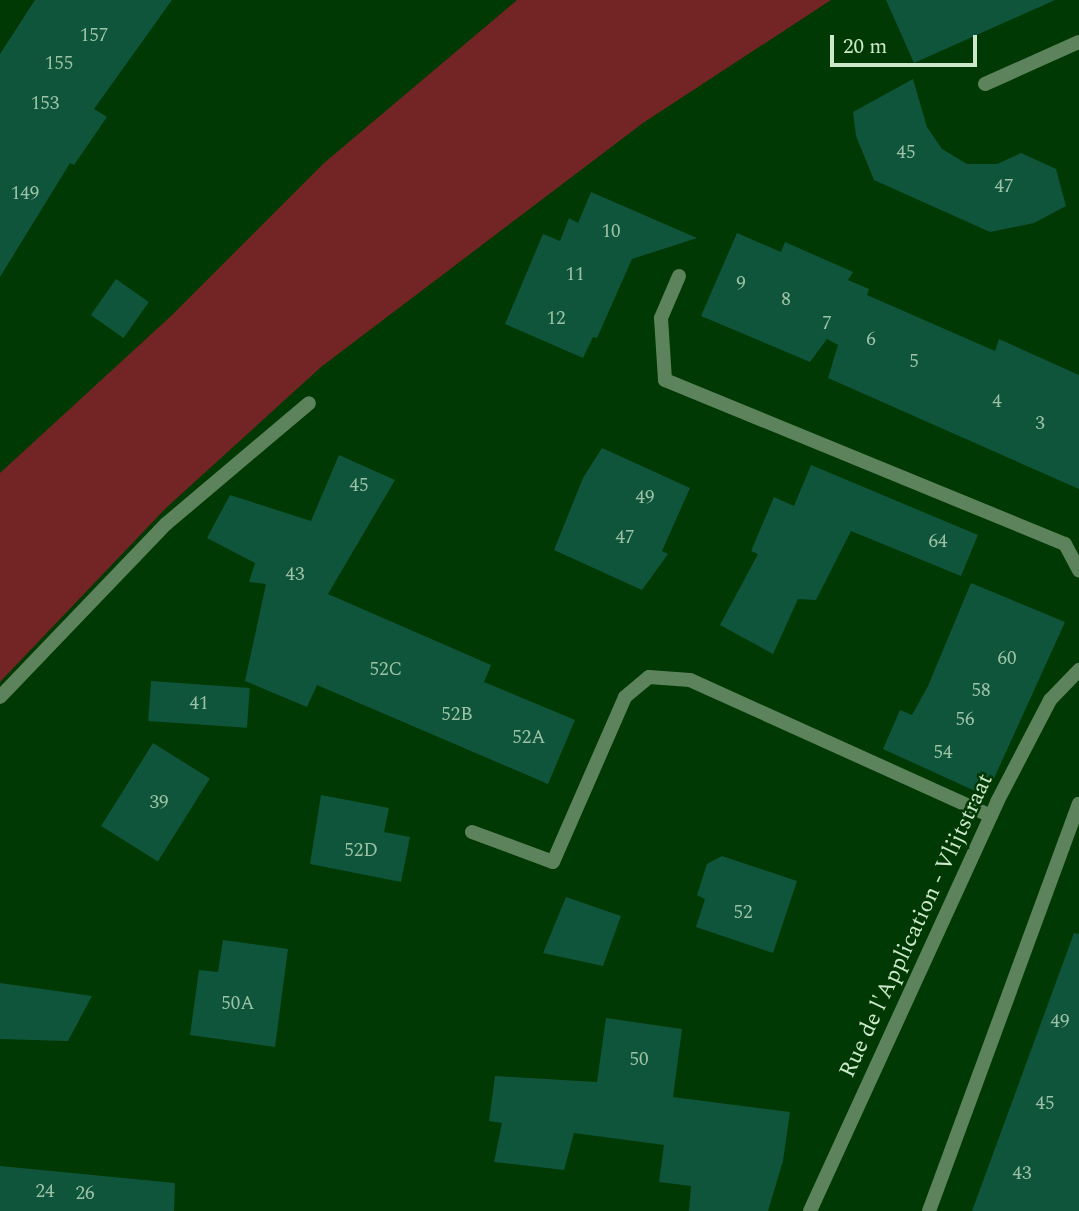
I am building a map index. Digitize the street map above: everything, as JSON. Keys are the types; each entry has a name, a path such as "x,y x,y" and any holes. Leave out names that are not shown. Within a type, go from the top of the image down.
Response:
{"street":[{"path":"985,84 1079,43"},
{"path":"679,276 661,318 665,380 1065,544 1079,570"},
{"path":"0,697 166,524 309,403"},
{"name":"Rue de l'Application - Vlijtstraat","path":"810,1211 991,816 1050,700 1079,670"},
{"path":"472,832 553,862 625,697 649,677 690,680 991,816"},
{"path":"929,1211 1079,804"}],"shaded area":[{"path":"517,0 831,0 643,123 321,367 166,508 0,682 0,473 171,316 324,163"}],"building":[{"path":"35,0 172,0 94,109 107,117 74,165 70,163 0,277 0,54"},
{"path":"886,0 1055,0 914,63"},
{"path":"913,79 927,127 942,149 967,164 997,164 1021,153 1056,169 1066,206 1034,223 990,232 874,180 856,136 853,112"},
{"path":"591,192 697,238 632,259 597,338 593,337 583,358 505,324 543,234 560,241 569,218 578,223"},
{"path":"737,233 781,252 785,242 853,272 848,280 869,289 867,295 995,351 999,339 1079,375 1079,489 828,378 838,345 827,339 810,362 701,316"},
{"path":"116,279 149,302 124,338 91,315"},
{"path":"602,448 690,488 662,551 668,554 642,590 554,550 583,478"},
{"path":"339,455 395,480 328,594 491,665 484,682 575,720 548,784 317,685 307,707 245,681 266,584 249,582 255,563 207,538 230,495 311,521"},
{"path":"811,465 978,535 961,576 851,531 816,600 798,599 773,654 720,625 758,554 751,551 774,497 794,506"},
{"path":"971,583 1065,622 986,796 883,749 900,710 912,715 928,686"},
{"path":"151,681 250,688 247,728 148,721"},
{"path":"153,743 210,779 158,862 101,826"},
{"path":"321,795 389,808 384,832 410,837 401,882 310,864"},
{"path":"722,856 797,881 773,953 696,927 705,899 697,895 707,864"},
{"path":"566,897 621,916 603,966 543,953"},
{"path":"1074,933 1079,934 1079,1211 972,1211"},
{"path":"223,940 288,949 275,1047 190,1035 199,970 218,972"},
{"path":"0,983 92,996 68,1041 0,1039"},
{"path":"606,1018 682,1029 673,1097 790,1112 783,1161 768,1211 689,1211 691,1186 659,1182 664,1145 574,1133 564,1170 494,1162 502,1123 489,1121 495,1076 597,1082"},
{"path":"0,1166 175,1183 174,1211 0,1211"}]}
